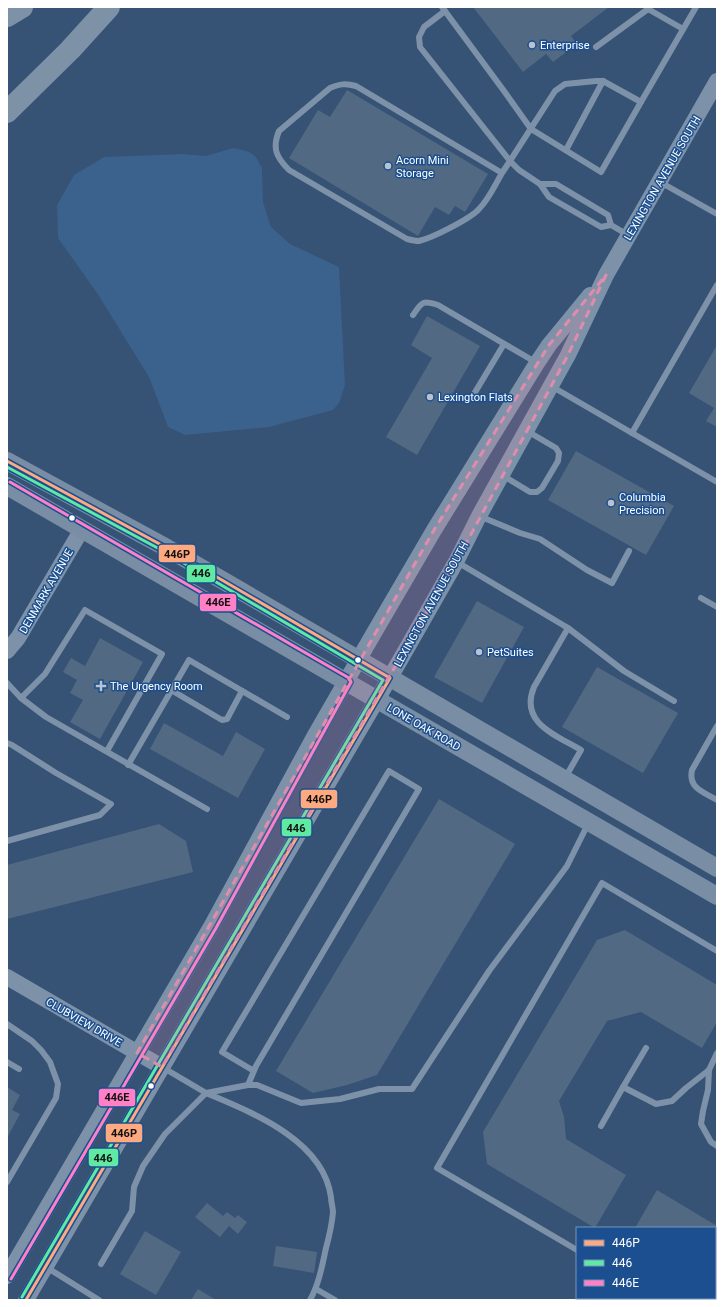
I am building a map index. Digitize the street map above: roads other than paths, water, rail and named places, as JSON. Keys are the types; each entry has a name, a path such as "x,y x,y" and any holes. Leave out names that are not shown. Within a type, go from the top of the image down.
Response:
{"highway":[{"path":"7,16 22,7"},
{"path":"7,94 63,38 100,7"},
{"path":"7,112 70,50 109,7"}],"main road":[{"path":"7,461 167,548 717,868"},
{"name":"LONE OAK ROAD","path":"7,486 717,896"}],"street":[{"name":"LEXINGTON AVENUE SOUTH","path":"26,1300 267,885 390,678 456,562 479,516 568,356 606,275 717,81"},
{"name":"LEXINGTON AVENUE SOUTH","path":"7,1276 212,925 346,682 434,530 549,345 606,275"},
{"name":"DENMARK AVENUE","path":"7,651 18,638 82,529"},
{"name":"CLUBVIEW DRIVE","path":"7,977 137,1054 162,1067"}],"lane":[{"path":"611,225 601,227 548,197 540,184 510,161 420,47 419,37 424,27 444,9 531,129 601,172 696,7"},
{"path":"596,47 648,8 683,29"},
{"path":"502,173 356,86 347,83 339,84 330,88 279,131 276,139 275,148 282,163 289,170 407,239 417,241 434,235 471,216 478,210 485,202 502,173 559,87 564,84 596,81 603,82 641,102"},
{"path":"566,150 603,82"},
{"path":"660,182 717,214"},
{"path":"540,184 556,184 608,215 611,225 629,236"},
{"path":"632,433 717,285"},
{"path":"413,315 421,303 427,302 438,305 537,363"},
{"path":"474,394 504,344"},
{"path":"551,386 717,482"},
{"path":"502,475 530,492 537,492 542,488 558,461 559,453 556,448 526,431"},
{"path":"479,516 520,534 540,539 587,570 612,584 629,551"},
{"path":"456,562 568,628 624,671 674,701"},
{"path":"701,598 717,608"},
{"path":"21,698 46,674 85,610 162,654 107,751"},
{"path":"565,780 581,750 544,728 537,721 532,714 530,696 568,628"},
{"path":"128,764 189,660 287,717"},
{"path":"7,683 21,698 46,717 207,809"},
{"path":"171,690 222,720 227,719 242,691"},
{"path":"717,726 692,770 691,776 692,782 696,788 717,800"},
{"path":"7,743 12,744 56,773 110,804 100,815 7,841"},
{"path":"248,1085 254,1071 419,789 388,771 222,1052 254,1071"},
{"path":"101,1264 132,1211 134,1187 143,1166 166,1134 206,1093 248,1085 256,1085 301,1103 340,1099 379,1089 412,1089 490,971 567,866 589,823"},
{"path":"576,1249 437,1168 602,883 717,951"},
{"path":"7,1024 32,1041 41,1050 50,1062 58,1084 56,1098 7,1182"},
{"path":"602,1126 646,1048"},
{"path":"717,1053 709,1070 708,1090 701,1124 711,1142 717,1146"},
{"path":"7,1062 19,1069"},
{"path":"162,1067 206,1093 275,1126 297,1141 310,1153 324,1172 330,1190 333,1212 316,1289 310,1300"},
{"path":"623,1087 656,1104 672,1101 709,1070"},
{"path":"46,1266 99,1300"},
{"path":"316,1289 335,1300"}],"water":[{"path":"233,148 253,154 262,167 263,202 271,227 290,244 339,267 345,385 339,403 333,410 269,427 185,435 168,427 149,377 97,293 58,238 57,205 74,175 104,157 183,154 206,156"}],"place":[{"name":"Enterprise","path":"532,45"},
{"name":"Acorn Mini Storage","path":"388,166"},
{"name":"Lexington Flats","path":"430,397"},
{"name":"Columbia Precision","path":"611,503"},
{"name":"PetSuites","path":"479,652"},
{"name":"The Urgency Room","path":"101,686"}]}
